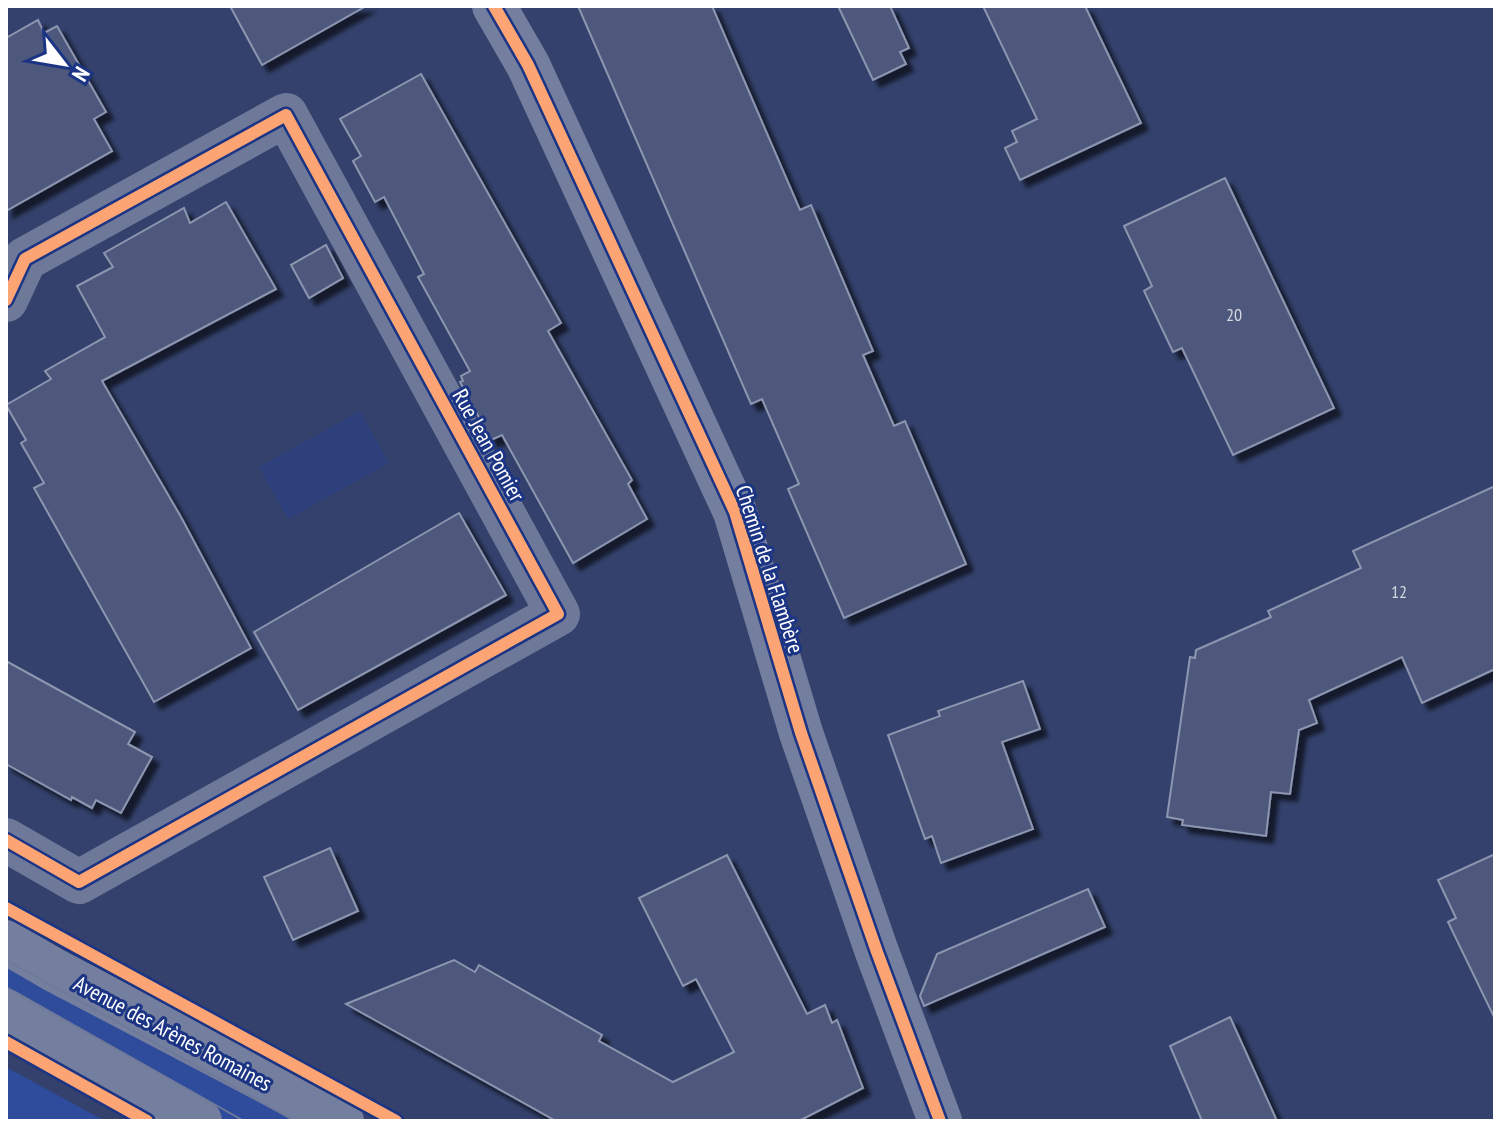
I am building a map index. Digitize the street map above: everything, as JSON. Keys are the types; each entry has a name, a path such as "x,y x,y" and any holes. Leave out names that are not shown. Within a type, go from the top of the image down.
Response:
{"street":[{"name":"Chemin de la Flambère","path":"494,6 528,65 735,512 801,733 940,1121"},
{"name":"Rue Jean Pomier","path":"6,300 25,259 286,115 558,614 79,882 6,840"},
{"name":"Avenue des Arènes Romaines","path":"6,942 342,1121"},
{"path":"6,1011 200,1121"}],"shaded area":[{"path":"360,411 389,463 288,519 259,467"},
{"path":"6,953 312,1121 224,1121 6,1002"},
{"path":"6,1067 105,1121 6,1121"}],"building":[{"path":"230,6 366,6 262,65"},
{"path":"578,6 712,6 800,210 811,205 873,351 863,355 894,426 905,421 966,564 844,618 788,489 799,484 762,399 751,404"},
{"path":"838,6 890,6 909,48 900,52 906,64 873,80"},
{"path":"983,6 1085,6 1141,123 1020,180 1005,148 1017,142 1012,131 1037,119"},
{"path":"38,20 44,33 57,26 106,112 94,119 112,151 6,211 6,38"},
{"path":"421,74 561,323 548,331 632,480 628,484 647,519 573,563 502,435 491,440 460,382 463,381 461,376 470,371 418,277 424,274 384,197 375,202 353,161 361,156 340,119"},
{"path":"1225,178 1334,408 1233,455 1182,348 1173,352 1144,291 1152,286 1124,226"},
{"path":"226,202 276,289 102,381 181,517 251,648 154,702 34,488 44,483 21,443 26,440 6,405 51,379 45,371 105,337 77,286 113,267 104,253 184,208 190,223"},
{"path":"326,245 343,278 309,298 291,265"},
{"path":"1495,486 1495,669 1422,703 1402,657 1309,700 1317,723 1299,730 1290,794 1271,792 1266,836 1182,825 1183,820 1167,817 1190,657 1195,658 1196,650 1271,617 1268,611 1361,568 1353,551"},
{"path":"459,513 506,595 298,710 254,632"},
{"path":"6,661 135,732 128,744 152,757 121,813 96,800 92,808 72,797 71,800 6,764"},
{"path":"1023,681 1040,729 1002,742 1033,829 941,863 932,836 925,839 888,735 940,716 938,711"},
{"path":"330,848 358,911 293,940 264,877"},
{"path":"1495,854 1495,1019 1448,922 1456,918 1438,880"},
{"path":"727,855 807,1014 825,1005 832,1023 837,1020 863,1088 799,1121 556,1121 346,1004 454,960 475,972 479,965 602,1035 599,1041 673,1082 734,1052 696,979 683,986 639,898"},
{"path":"1088,889 1105,927 924,1006 920,996 937,954"},
{"path":"1230,1017 1277,1121 1202,1121 1170,1046"}],"tram line":[{"path":"6,960 295,1121"},
{"path":"6,987 244,1121"}],"cycle path":[{"path":"494,6 528,65 735,512 801,733 940,1121"},
{"path":"6,300 25,259 286,115 558,614 79,882 6,840"},
{"path":"6,908 396,1121"},
{"path":"6,1042 147,1121"}]}
